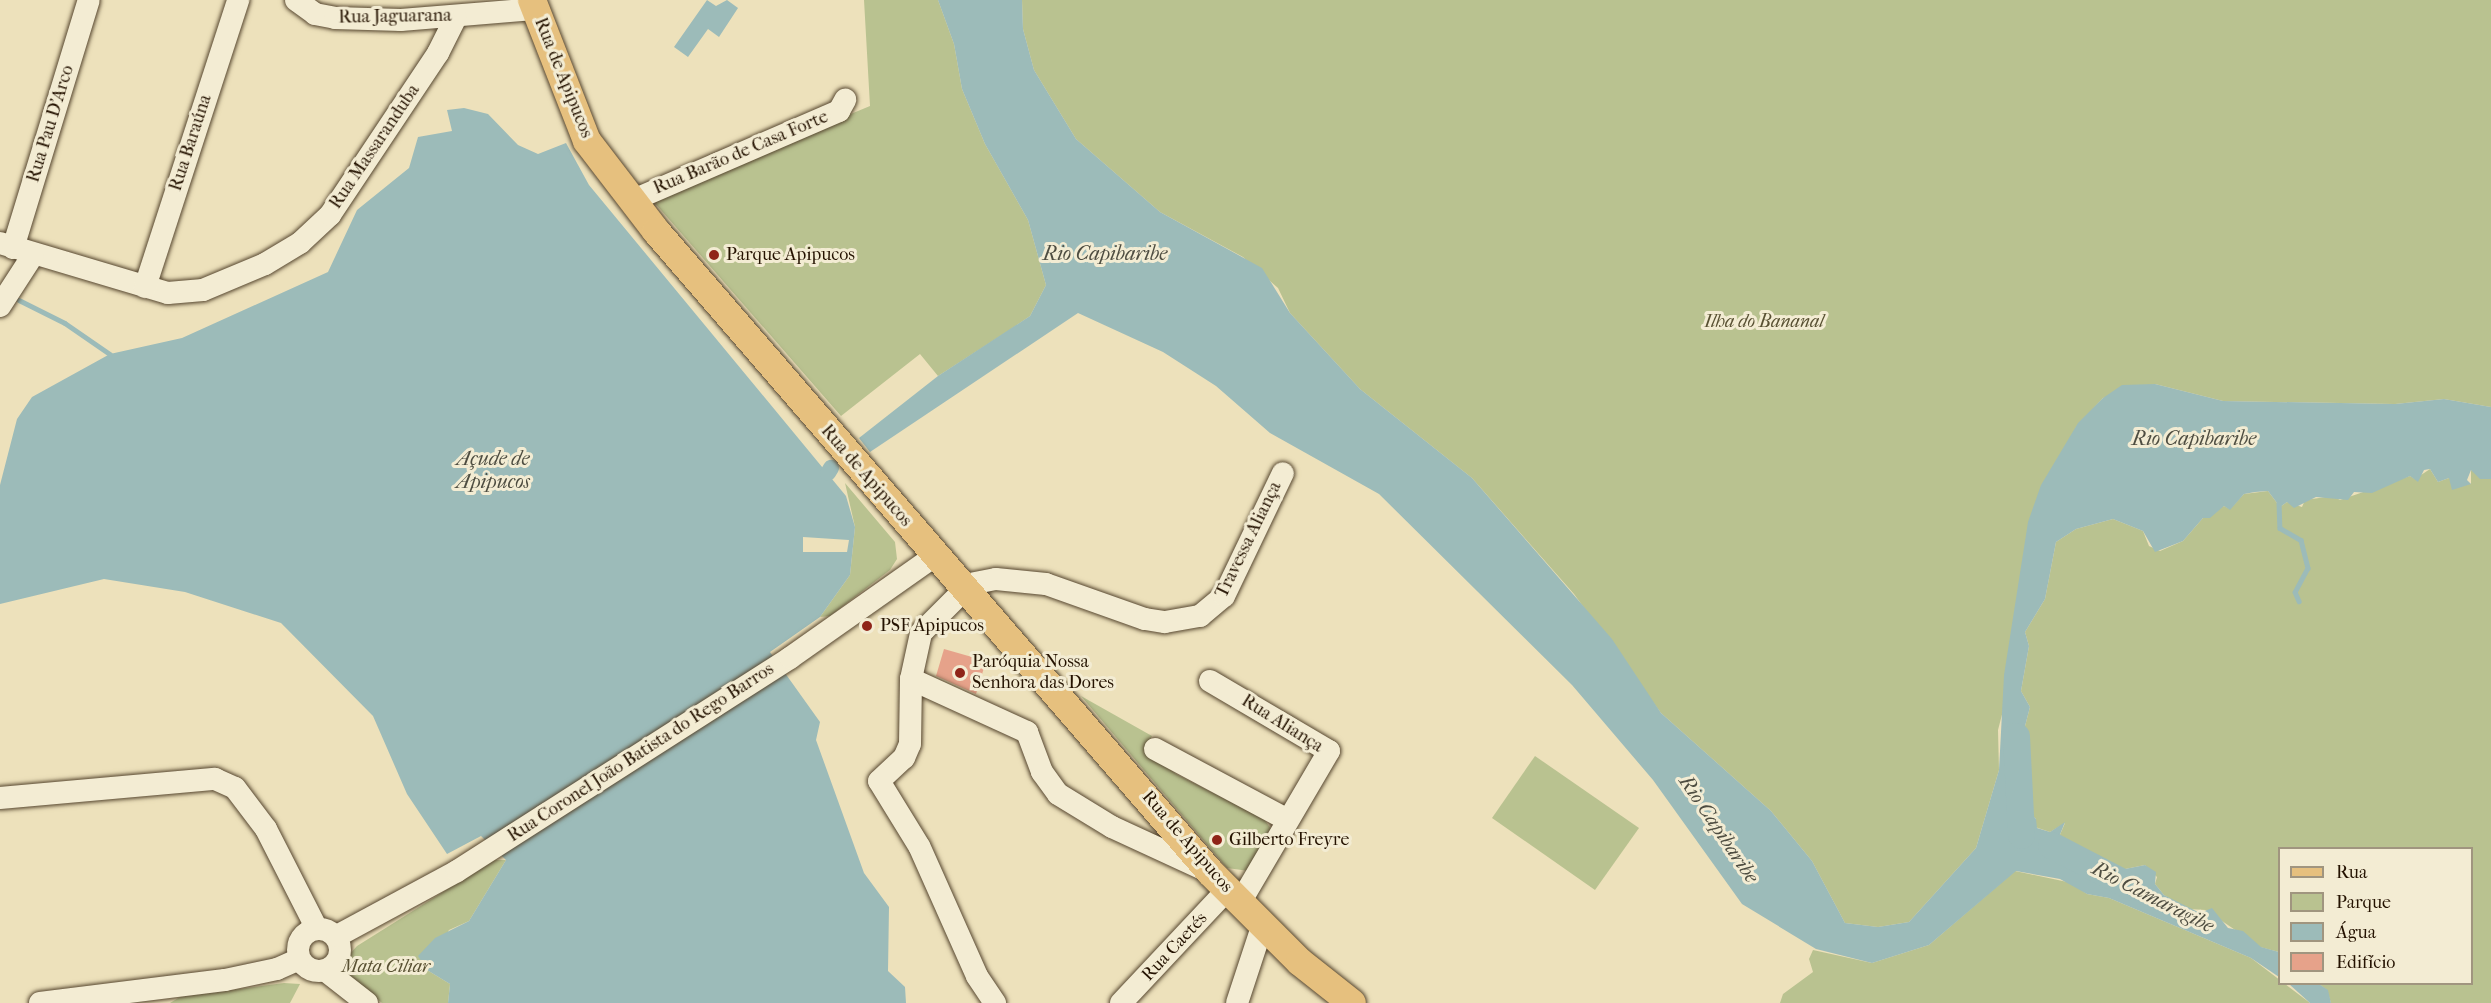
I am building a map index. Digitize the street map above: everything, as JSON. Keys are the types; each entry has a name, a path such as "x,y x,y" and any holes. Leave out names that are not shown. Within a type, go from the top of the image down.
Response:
{"main road":[{"name":"Rua de Apipucos","path":"533,5 587,141 631,201 1239,902 1352,1003"}],"street":[{"name":"Rua Pau D'Arco","path":"0,306 89,0"},
{"name":"Rua Baraúna","path":"144,287 238,0"},
{"name":"Rua Jaguarana","path":"296,0 325,17 456,17 533,5"},
{"name":"Rua Massaranduba","path":"15,249 168,293 203,290 265,264 300,243 330,215 438,53 456,17"},
{"name":"Rua Barão de Casa Forte","path":"631,201 839,111 844,100"},
{"name":"Travessa Aliança","path":"965,588 980,581 1021,579 1165,622 1193,618 1215,607 1282,473"},
{"name":"Rua Coronel João Batista do Rego Barros","path":"326,932 457,871 790,658 936,555"},
{"path":"965,588 921,633 911,679 910,744 904,758 880,776 879,785 919,846 977,976 995,1003"},
{"path":"911,679 1027,732 1042,772 1058,794 1239,902 1237,1003"},
{"name":"Rua Aliança","path":"1210,681 1329,751 1286,819 1239,902"},
{"path":"1155,749 1286,819"},
{"path":"0,798 216,779 235,788 266,829 338,953 326,971 314,974 299,959"},
{"name":"Rua Caetés","path":"1122,1003 1239,902"},
{"path":"299,959 303,940 326,932"},
{"path":"40,1003 164,996 277,969 299,959"},
{"path":"326,971 367,1003"}],"green space":[{"path":"864,0 938,0 954,44 962,89 985,144 1028,220 1046,285 1030,316 938,376 920,354 841,416 654,202 659,194 870,106"},
{"name":"Ilha do Bananal","path":"1022,0 2491,0 2491,407 2444,399 2395,404 2223,401 2155,384 2103,398 2076,427 1998,730 1999,770 1976,848 1909,922 1878,927 1845,923 1812,861 1771,811 1661,713 1574,594 1472,478 1360,389 1290,313 1278,288 1243,257 1160,212 1076,139 1034,70 1023,29"},
{"path":"2430,469 2438,482 2449,478 2471,484 2471,470 2491,479 2491,1003 2331,1003 2327,990 2320,985 2473,985 2473,847 2278,847 2278,952 2260,947 2206,910 2188,909 2164,895 2155,884 2157,877 2145,865 2115,871 2087,869 2084,860 2059,837 2065,823 2050,832 2035,827 2036,819 2023,805 2013,782 2019,768 2027,769 2018,753 2030,707 2021,691 2029,646 2025,632 2045,599 2056,542 2076,529 2113,519 2143,531 2149,546 2160,551 2183,541 2203,518 2224,506 2230,509 2244,494 2268,491 2280,507 2287,502 2302,507 2305,500 2333,496 2340,500 2410,476 2415,479"},
{"path":"845,483 895,542 897,559 890,570 830,616 820,617 850,575 855,527"},
{"path":"1081,696 1152,736 1145,749 1176,774 1264,819 1271,829 1249,871 1227,868"},
{"path":"1535,756 1639,828 1595,890 1492,818"},
{"name":"Mata Ciliar","path":"494,860 506,860 469,921 449,930 427,970 450,984 448,1003 382,1003 348,975 348,956 357,946"},
{"path":"2015,871 2072,883 2087,894 2109,898 2251,958 2278,979 2278,985 2286,985 2310,1003 1780,1003 1783,994 1813,972 1809,959 1813,950 1872,963 1929,945"},
{"path":"284,983 300,984 290,1003 170,1003 180,997"}],"water":[{"path":"707,0 716,6 727,0 738,8 719,37 708,29 688,57 674,47"},
{"path":"938,0 1022,0 1023,29 1034,70 1076,139 1160,212 1262,268 1290,313 1360,389 1472,478 1612,639 1661,713 1771,811 1812,861 1845,923 1878,927 1909,922 1976,848 1999,770 2004,675 2028,522 2041,485 2078,423 2103,398 2122,385 2155,384 2223,401 2395,404 2444,399 2491,407 2491,479 2480,479 2471,470 2467,480 2471,484 2452,490 2449,478 2438,482 2430,469 2424,470 2418,482 2410,476 2372,493 2354,492 2348,500 2316,497 2294,508 2287,502 2280,507 2268,491 2244,494 2230,510 2224,506 2210,518 2203,518 2183,541 2155,552 2143,531 2113,519 2076,529 2056,542 2045,599 2025,632 2029,646 2021,691 2030,707 2018,753 2027,769 2020,768 2013,777 2022,790 2017,796 2036,819 2037,828 2050,832 2065,822 2059,837 2087,869 2115,871 2145,865 2156,872 2155,884 2164,895 2200,913 2212,908 2228,928 2243,931 2261,947 2278,952 2278,976 2251,958 2109,898 2087,894 2060,879 2016,871 1929,945 1872,963 1816,949 1742,904 1653,780 1572,685 1379,494 1270,433 1216,386 1163,352 1078,313 870,452 859,438 938,376 1030,316 1046,285 1028,220 985,144 962,89 954,44"},
{"name":"Açude de Apipucos","path":"464,108 488,114 518,145 538,154 566,143 589,185 846,496 855,527 850,575 820,617 770,652 820,722 816,740 864,873 889,907 888,971 905,987 906,1003 448,1003 450,984 427,970 418,956 435,938 469,921 506,860 481,836 447,854 407,794 373,716 281,623 185,592 104,579 0,604 0,485 17,419 32,397 110,354 182,338 328,272 357,210 409,168 418,137 452,131 447,110"},
{"path":"2290,985 2320,985 2328,990 2331,1003 2310,1003"}],"pier":[{"path":"803,537 849,540 847,552 803,552"}],"building":[{"name":"Paróquia Nossa Senhora das Dores","path":"944,649 986,661 976,694 936,676"}],"waterway":[{"path":"19,300 65,323 110,354"},
{"path":"828,473 831,468"},
{"path":"2279,503 2280,528 2301,540 2308,568 2295,592 2299,601"},
{"name":"Rio Capibaribe","path":"2016,736 2021,835"},
{"name":"Rio Camaragibe","path":"2051,845 2132,887"}],"place":[{"name":"Parque Apipucos","path":"714,255"},
{"name":"PSF Apipucos","path":"867,626"},
{"name":"Paróquia Nossa Senhora das Dores","path":"960,673"},
{"name":"Gilberto Freyre","path":"1217,840"}]}
